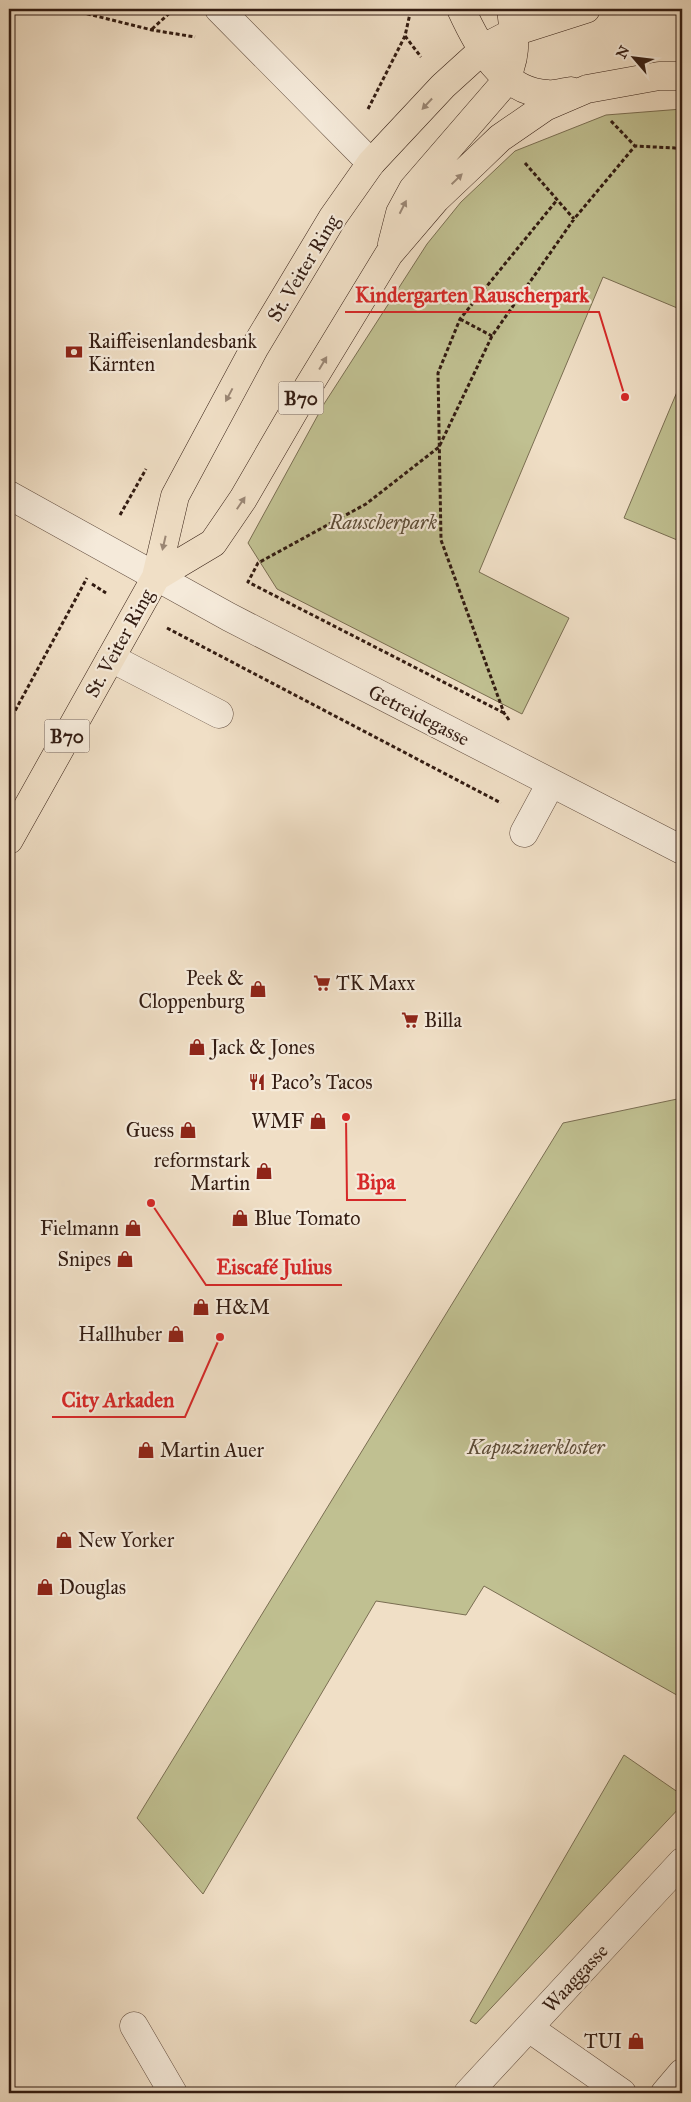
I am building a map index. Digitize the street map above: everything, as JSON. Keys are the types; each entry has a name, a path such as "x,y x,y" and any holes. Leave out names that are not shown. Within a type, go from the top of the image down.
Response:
{"main road":[{"path":"461,9 490,62 507,78 522,88 547,94 588,89"},
{"name":"B70","path":"483,50 513,20 586,9"},
{"name":"St. Veiter Ring","path":"389,254 400,213 413,189 507,78 514,64 513,20"},
{"name":"St. Veiter Ring","path":"9,840 156,578 175,496 255,347 333,217 371,162 461,69 483,50"},
{"name":"B70","path":"588,89 659,76 682,76"},
{"name":"St. Veiter Ring","path":"156,578 212,542 243,499 305,392 389,254 436,200 500,138 545,108 588,89"}],"street":[{"path":"219,9 371,162"},
{"name":"Getreidegasse","path":"9,495 156,578 682,850"},
{"path":"111,658 219,714"},
{"path":"528,826 551,783"},
{"name":"Waaggasse","path":"468,2093 682,1862"},
{"path":"134,2026 173,2093"},
{"path":"529,2028 622,2093"},
{"path":"665,2093 682,2073"}],"path":[{"path":"68,9 152,30 200,38"},
{"path":"152,30 174,9"},
{"path":"405,36 412,9"},
{"path":"606,115 635,146 675,148 682,152"},
{"path":"504,713 248,582 258,563 366,504 439,447 492,336 574,219 635,146"},
{"path":"522,158 574,219"},
{"path":"509,721 504,713 441,540 438,372 460,319 557,200"},
{"path":"460,319 492,336"},
{"path":"9,722 86,581"},
{"path":"210,652 528,826"}],"green space":[{"name":"Rauscherpark","path":"682,109 682,310 603,277 479,572 569,618 522,714 277,589 248,543 324,404 427,244 461,202 515,151 606,115"},
{"path":"682,380 682,542 624,518"},
{"name":"Kapuzinerkloster","path":"682,1098 682,1698 484,1586 466,1615 376,1601 203,1894 137,1818 563,1123"},
{"path":"624,1755 682,1795 682,1805 476,2024 470,2021"}],"place":[{"name":"Raiffeisenlandesbank Kärnten","path":"74,352"},
{"name":"Kindergarten Rauscherpark","path":"625,397"},
{"name":"TK Maxx","path":"322,983"},
{"name":"Peek & Cloppenburg","path":"258,989"},
{"name":"Billa","path":"410,1020"},
{"name":"Jack & Jones","path":"197,1047"},
{"name":"Paco's Tacos","path":"257,1082"},
{"name":"Bipa","path":"346,1117"},
{"name":"WMF","path":"318,1121"},
{"name":"Guess","path":"188,1130"},
{"name":"reformstark Martin","path":"264,1171"},
{"name":"Eiscafé Julius","path":"151,1203"},
{"name":"Blue Tomato","path":"240,1218"},
{"name":"Fielmann","path":"133,1228"},
{"name":"Snipes","path":"125,1259"},
{"name":"H&M","path":"201,1307"},
{"name":"Hallhuber","path":"176,1334"},
{"name":"City Arkaden","path":"220,1337"},
{"name":"Martin Auer","path":"146,1450"},
{"name":"New Yorker","path":"64,1540"},
{"name":"Douglas","path":"45,1587"},
{"name":"TUI","path":"636,2041"}]}
